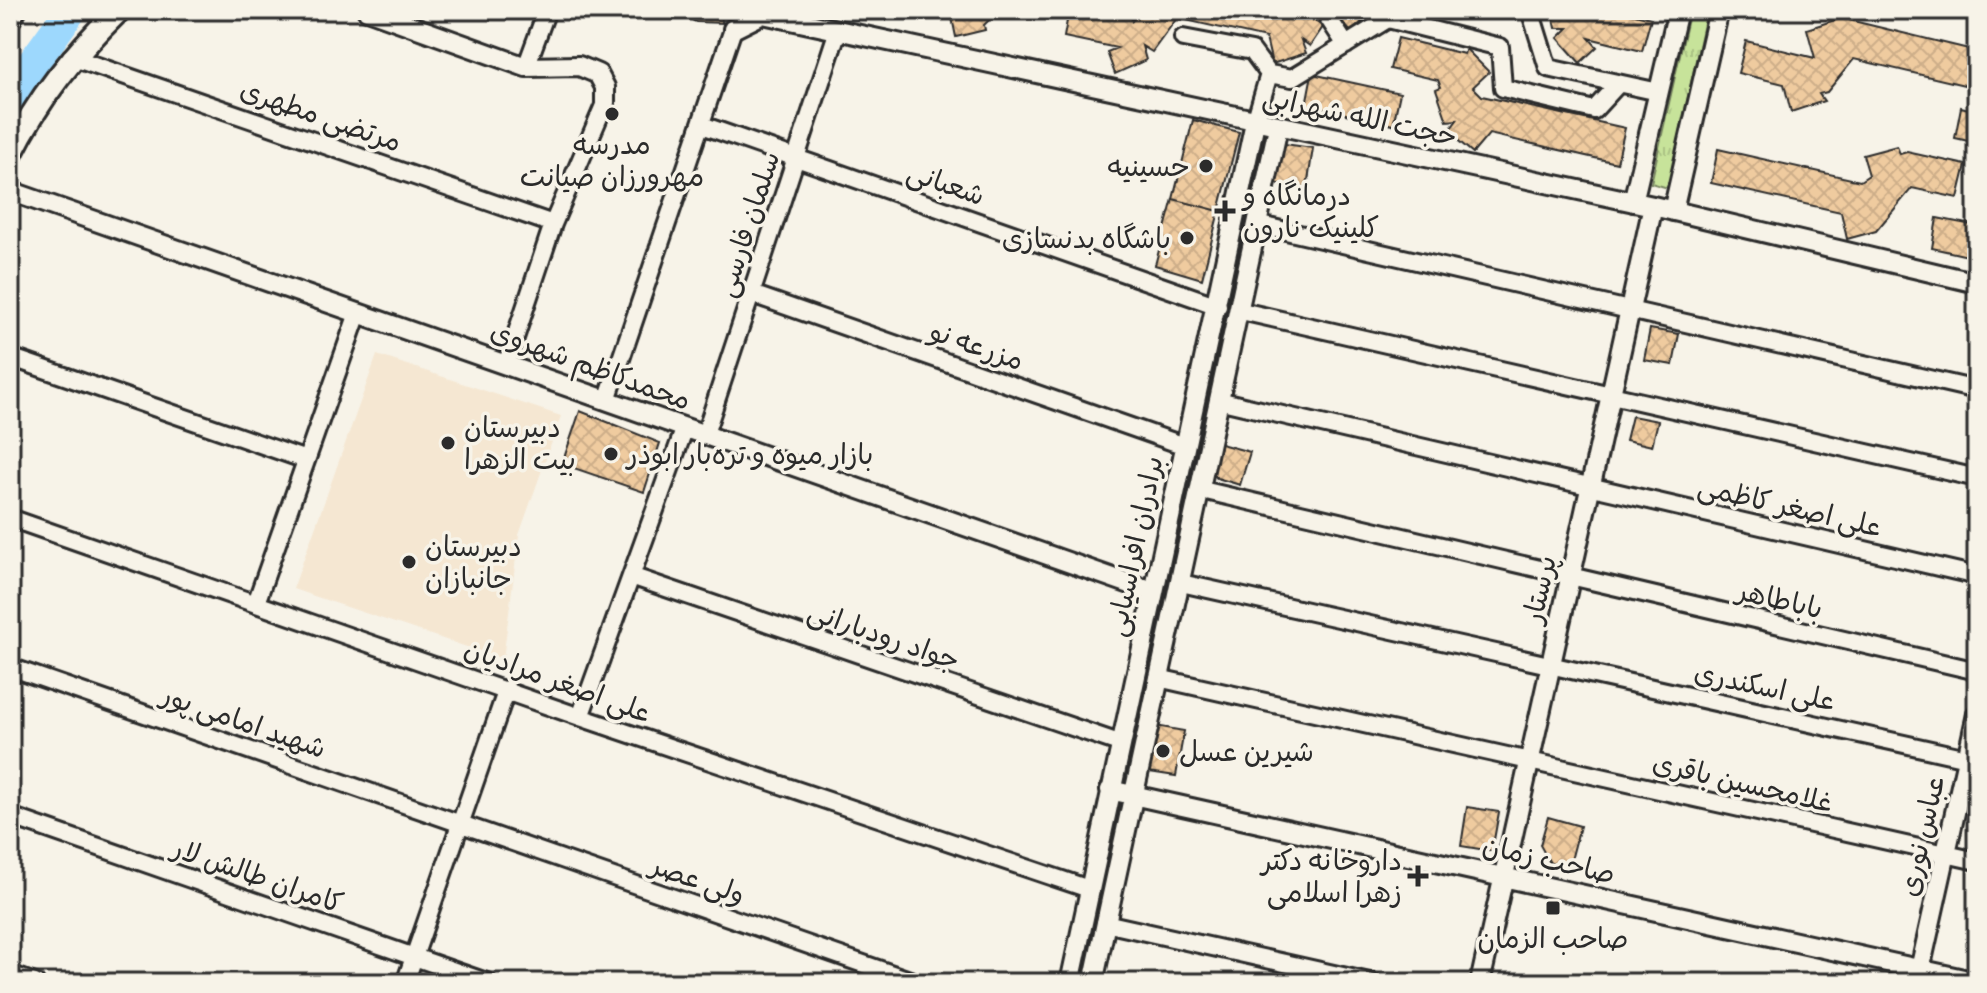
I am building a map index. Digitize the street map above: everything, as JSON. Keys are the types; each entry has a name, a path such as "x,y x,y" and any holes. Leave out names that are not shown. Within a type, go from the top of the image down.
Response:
{"main road":[{"path":"10,17 14,10"},
{"path":"10,155 27,120 71,57 119,10"}],"street":[{"path":"367,10 526,67 579,66 598,74 605,87 605,103 553,224 506,365"},
{"path":"526,67 547,10"},
{"path":"1323,10 1346,45"},
{"path":"1530,10 1548,68 1659,92"},
{"path":"1633,202 1678,10"},
{"path":"1673,211 1719,10"},
{"name":"حجت الله شهرابی","path":"733,29 763,14 1653,206 1977,283"},
{"path":"1183,38 1252,51 1269,74 1292,78 1388,19 1500,47 1503,88 1594,110 1618,84"},
{"path":"607,400 733,29"},
{"name":"سلمان فارسی","path":"705,434 838,30"},
{"name":"مرتضی مطهری","path":"71,57 553,224"},
{"path":"1255,122 1269,74"},
{"name":"برادران افراسیابی","path":"1070,983 1119,743 1218,306 1255,122"},
{"name":"شعبانی","path":"702,125 1218,306"},
{"name":"برادران افراسیابی","path":"1093,983 1158,678 1222,401 1278,127"},
{"name":"محمدکاظم شهروی","path":"10,191 1153,592"},
{"name":"پرستار","path":"1480,983 1653,206"},
{"path":"1260,225 1977,390"},
{"name":"مزرعه نو","path":"752,294 1185,446"},
{"path":"1241,311 1977,478"},
{"path":"256,603 358,313"},
{"path":"10,357 306,460"},
{"name":"علی اصغر کاظمی","path":"1222,401 1977,576"},
{"path":"580,717 684,430"},
{"name":"باباطاهر","path":"1202,490 1977,671"},
{"name":"علی اصغر مرادیان","path":"10,518 580,717 1089,889"},
{"name":"جواد رودبارانی","path":"631,576 1119,743"},
{"name":"علی اسکندری","path":"1181,583 1551,666 1970,767"},
{"name":"شهید امامی پور","path":"10,667 460,823"},
{"name":"غلامحسین باقری","path":"1158,678 1977,861"},
{"path":"405,983 507,689"},
{"name":"عباس نوری","path":"1918,976 1970,767 1977,714"},
{"name":"صاحب زمان","path":"1110,790 1504,877 1918,976 1977,982"},
{"name":"کامران طالش لار","path":"10,816 489,983"},
{"name":"ولی عصر","path":"460,823 918,983"},
{"path":"1105,923 1374,983"},
{"path":"10,974 35,983"}],"shaded area":[{"path":"377,355 561,416 519,535 503,659 293,589"}],"green space":[{"path":"1690,10 1707,10 1668,188 1651,183"}],"building":[{"path":"684,10 717,10 723,23 696,22 692,20 694,16"},
{"path":"936,10 999,10 984,25 985,30 956,37 951,13"},
{"path":"1069,10 1104,10 1131,15 1132,21 1141,10 1300,10 1323,27 1310,46 1301,40 1306,53 1272,64 1266,38 1177,18 1152,52 1142,46 1146,60 1115,74 1107,52 1117,48 1064,37"},
{"path":"1332,10 1363,10 1368,16 1351,32"},
{"path":"1552,10 1618,10 1651,18 1642,51 1589,38 1597,47 1580,63 1558,38 1568,28 1556,28"},
{"path":"1841,18 1977,51 1977,88 1854,59 1827,92 1819,94 1824,101 1791,112 1784,84 1738,73 1746,41 1815,58 1807,29"},
{"path":"1398,38 1464,54 1466,49 1489,72 1473,87 1482,96 1625,128 1617,163 1489,134 1473,153 1448,132 1457,120 1447,121 1436,89 1441,87 1438,80 1390,69"},
{"path":"1312,74 1400,93 1393,125 1306,105"},
{"path":"1961,107 1977,111 1977,143 1955,138"},
{"name":"حسینیه","path":"1193,120 1239,132 1219,211 1173,199"},
{"path":"1278,143 1313,148 1307,188 1273,183"},
{"path":"1897,146 1900,154 1907,152 1966,165 1958,198 1912,188 1876,231 1847,239 1841,212 1711,183 1718,149 1860,181 1869,175 1863,155"},
{"name":"باشگاه بدنسازی","path":"1173,199 1219,211 1202,279 1155,265"},
{"path":"1937,218 1977,226 1977,258 1932,248"},
{"path":"1650,329 1679,334 1673,365 1644,360"},
{"name":"بازار میوه و تره‌بار ابوذر","path":"580,411 660,443 644,492 562,464"},
{"path":"1632,416 1658,421 1652,446 1626,440"},
{"path":"1217,443 1250,452 1240,485 1217,478 1209,470"},
{"name":"شیرین عسل","path":"1150,725 1184,731 1176,776 1142,771"},
{"path":"1467,807 1499,812 1492,851 1461,846"},
{"path":"1548,817 1580,826 1569,868 1550,863 1540,845"}],"waterway":[{"path":"10,108 33,63 71,10"}],"place":[{"name":"مدرسه مهرورزان صیانت","path":"612,114"},
{"name":"حسینیه","path":"1206,166"},
{"name":"درمانگاه و کلینیک نارون","path":"1225,211"},
{"name":"باشگاه بدنسازی","path":"1187,238"},
{"name":"دبیرستان بیت الزهرا","path":"448,443"},
{"name":"بازار میوه و تره‌بار ابوذر","path":"611,454"},
{"name":"دبیرستان جانبازان","path":"409,562"},
{"name":"شیرین عسل","path":"1163,751"},
{"name":"داروخانه دکتر زهرا اسلامی","path":"1418,876"},
{"name":"صاحب الزمان","path":"1553,908"}]}
